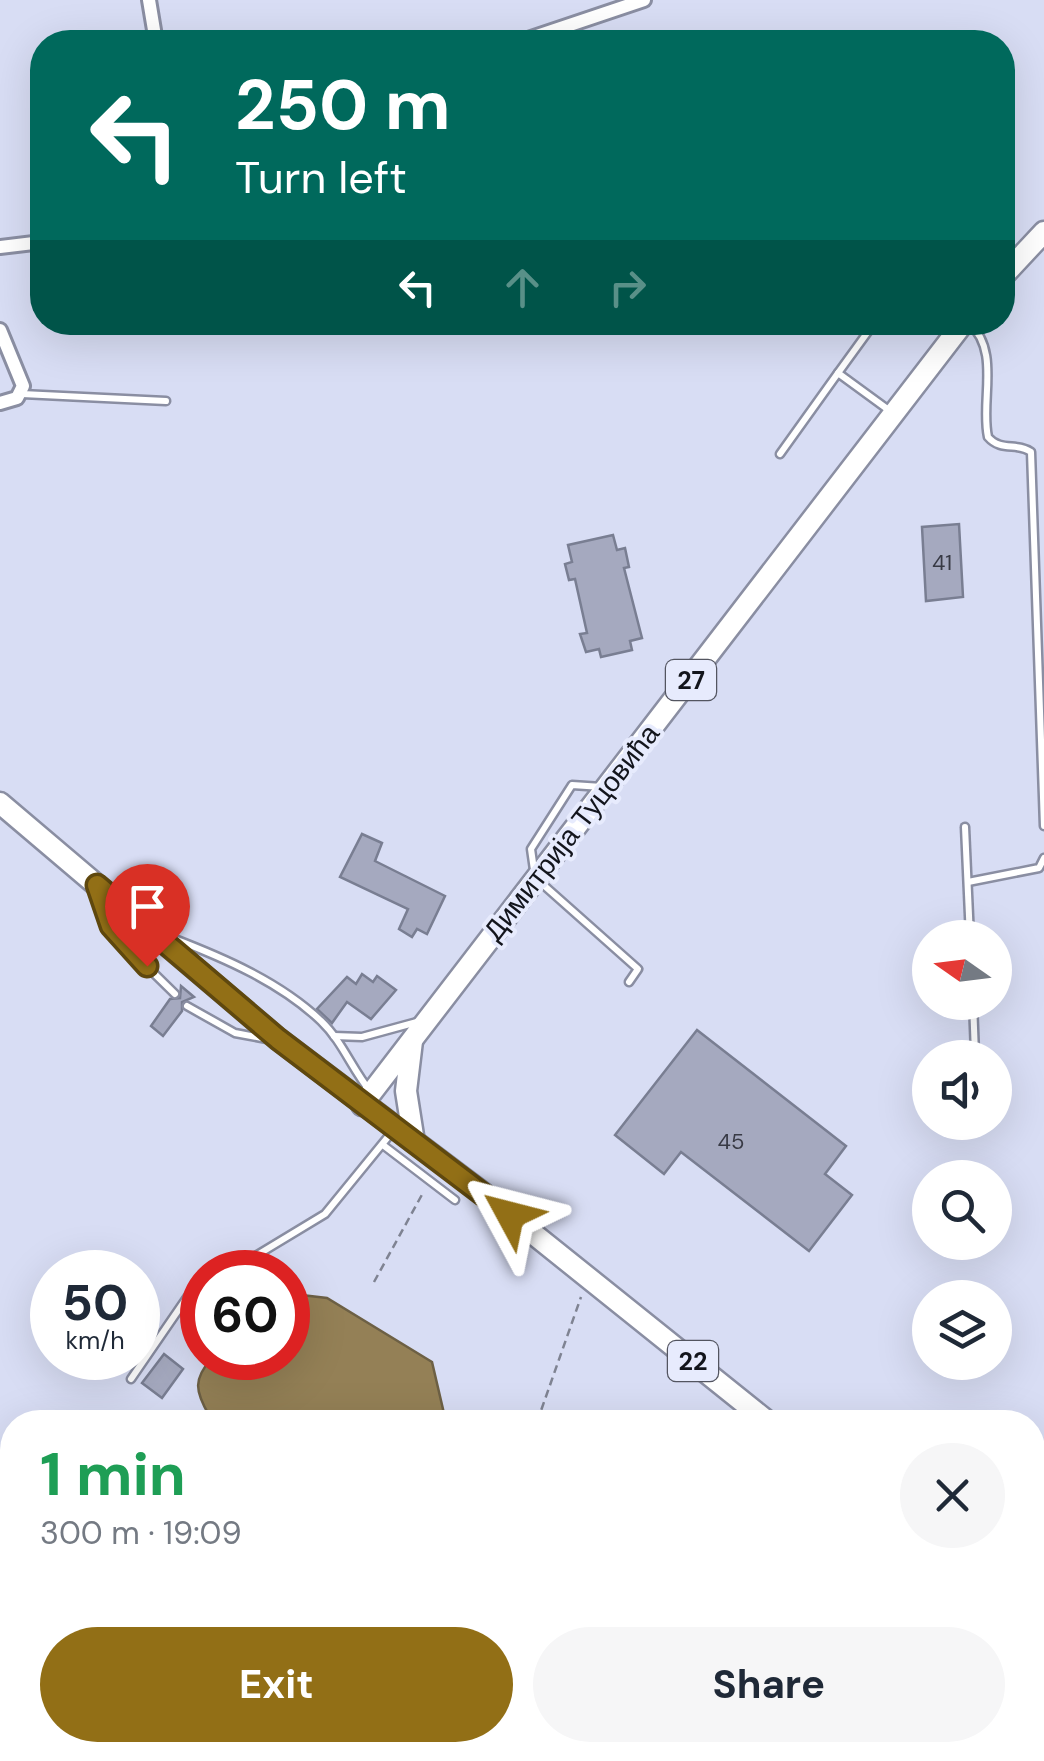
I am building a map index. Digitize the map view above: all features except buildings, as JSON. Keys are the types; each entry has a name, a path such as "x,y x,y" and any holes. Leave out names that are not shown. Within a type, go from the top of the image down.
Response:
{"main road":[{"path":"1015,264 1044,232"},
{"name":"Димитрија Туцовића","path":"367,1098 956,335"},
{"name":"22","path":"0,803 278,1039 367,1098 389,1137 414,1142 753,1410"},
{"path":"414,1142 406,1091 418,1027"}],"street":[{"path":"150,0 154,30"},
{"path":"554,30 644,0"},
{"path":"0,247 30,243"},
{"path":"0,330 22,386 21,394 0,404"}],"lane":[{"path":"780,454 865,335"},
{"path":"979,335 986,354 988,438 997,446 1031,452 1044,826"},
{"path":"838,373 894,414"},
{"path":"21,394 166,401"},
{"path":"965,827 969,920"},
{"path":"968,882 1039,868 1044,858"},
{"path":"536,878 638,970 629,982"},
{"path":"97,885 119,939 174,994"},
{"path":"150,930 218,957 284,993 334,1036 367,1098"},
{"path":"186,1006 234,1033 278,1039"},
{"path":"334,1036 362,1037 418,1027"},
{"path":"266,1250 326,1214 389,1137 429,1180 454,1200"},
{"path":"160,1336 180,1308"}],"path":[{"path":"374,1282 429,1180"},
{"path":"541,1410 588,1276"}],"shaded area":[{"path":"310,1296 327,1298 432,1362 443,1410 206,1410 199,1380 310,1380"}],"route":[{"path":"147,966 119,939 97,885 278,1039 510,1215"}]}
